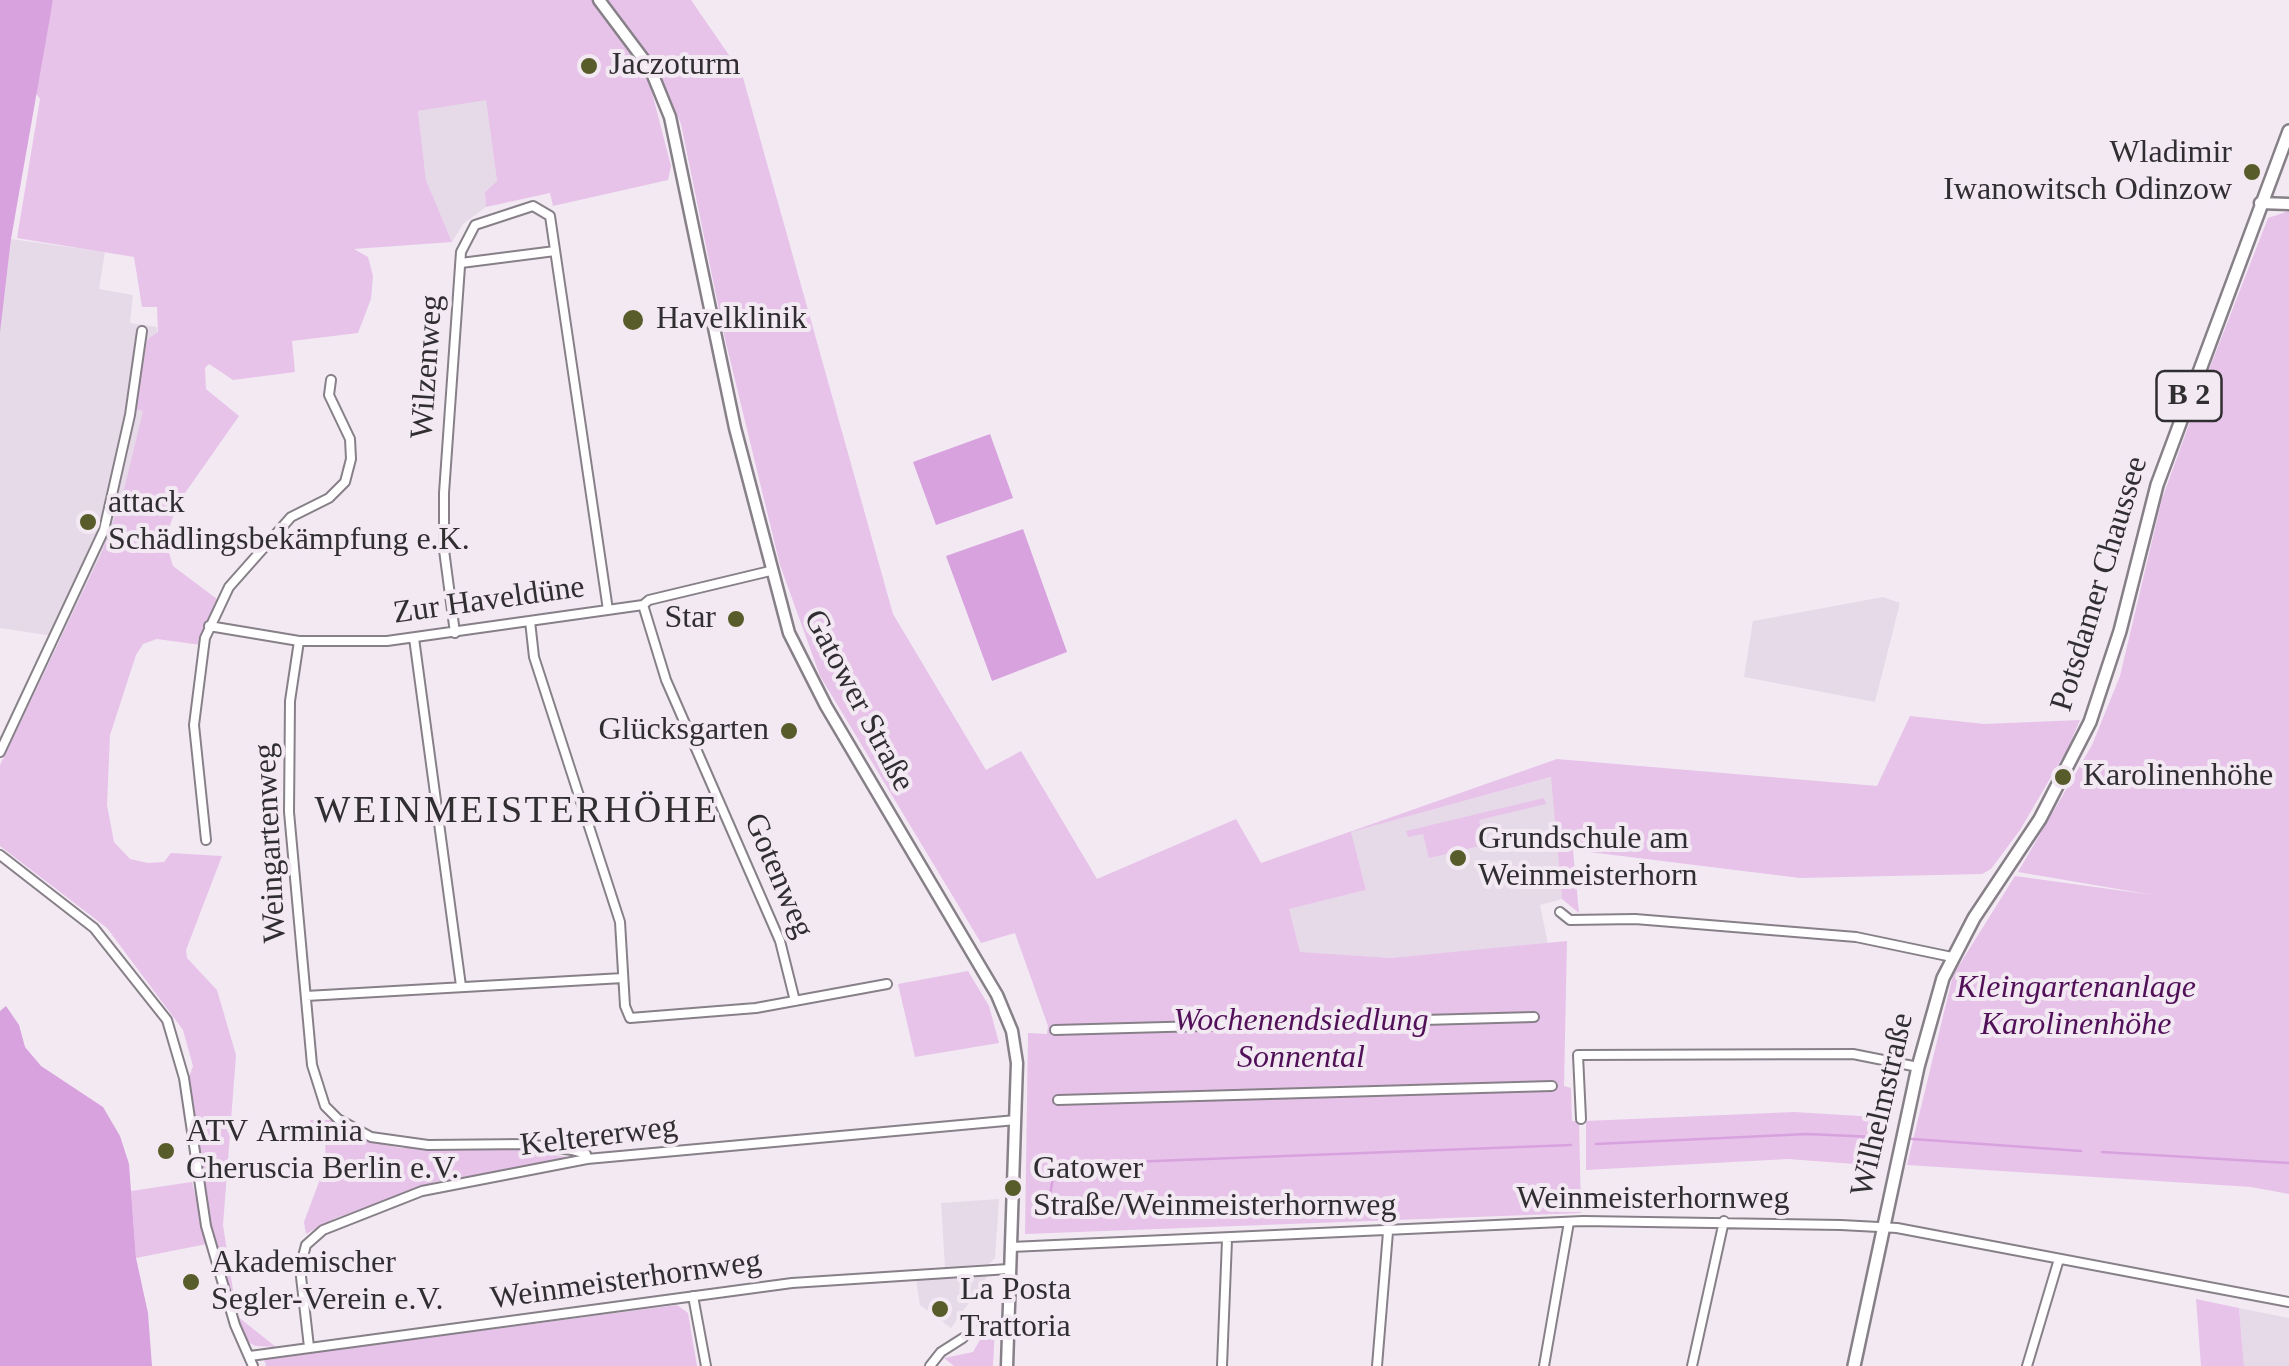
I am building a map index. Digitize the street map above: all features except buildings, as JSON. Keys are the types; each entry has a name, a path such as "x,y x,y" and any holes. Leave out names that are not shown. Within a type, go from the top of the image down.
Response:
{"main road":[{"name":"Gatower Straße","path":"599,0 650,68 670,117 698,270 770,571 800,658 997,996 1016,1048 1007,1366"},
{"name":"Potsdamer Chaussee","path":"2005,872 2040,818 2095,709 2120,632 2156,485 2289,132"},
{"path":"2260,203 2289,204"},
{"name":"Wilhelmstraße","path":"1854,1366 1918,1067 1952,958 2005,872"}],"street":[{"name":"Wilzenweg","path":"455,634 444,531 452,348 464,243 475,225 533,206 550,216 555,251"},
{"path":"461,263 555,251 608,610"},
{"path":"0,752 104,530 130,416 142,331"},
{"path":"206,840 194,726 210,626 229,587 290,516 329,498 345,482 352,454 342,417 329,395 332,380"},
{"name":"Zur Haveldüne","path":"210,626 299,640 455,634 643,606 649,600 770,571"},
{"name":"Gotenweg","path":"643,606 662,670 780,941 795,1001"},
{"path":"530,621 534,657 620,922 628,1014 638,1019 795,1001 887,984"},
{"path":"414,638 461,986"},
{"name":"Weingartenweg","path":"299,640 288,751 310,1043 314,1078 325,1106 357,1132 428,1145 542,1146 586,1154 587,1160"},
{"path":"0,855 94,928 167,1020 184,1078 193,1167 206,1226 234,1325 254,1366"},
{"path":"1560,912 1570,920 1635,919 1856,936 1952,958"},
{"path":"306,996 623,978"},
{"path":"1055,1030 1534,1017"},
{"path":"1580,1118 1578,1055 1852,1054 1918,1067"},
{"path":"1058,1100 1552,1086"},
{"name":"Keltererweg","path":"309,1347 300,1262 306,1245 317,1234 442,1186 587,1160 1016,1120"},
{"path":"1692,1366 1724,1221"},
{"name":"Weinmeisterhornweg","path":"1010,1247 1569,1222 1724,1221 1883,1227 2289,1302"},
{"path":"1544,1366 1569,1222"},
{"path":"1376,1366 1388,1232"},
{"path":"1222,1366 1227,1240"},
{"path":"2027,1366 2059,1259"},
{"name":"Weinmeisterhornweg","path":"250,1356 801,1282 1010,1269"},
{"path":"693,1296 706,1366"},
{"path":"930,1366 941,1352 963,1338"}],"shaded area":[{"path":"0,0 53,0 11,239 0,333"},
{"path":"486,99 497,181 485,192 486,207 463,224 452,242 426,180 418,111"},
{"path":"11,239 105,252 99,289 133,295 130,323 157,327 158,360 99,643 0,628 0,333"},
{"path":"990,434 1013,498 936,525 913,462"},
{"path":"1023,529 1067,652 992,681 946,556"},
{"path":"1883,597 1900,603 1875,702 1744,677 1753,621"},
{"name":"Grundschule am Weinmeisterhorn","path":"1552,777 1562,899 1540,905 1548,944 1390,958 1300,953 1288,909 1366,890 1350,832"},
{"path":"6,1006 19,1025 25,1047 41,1066 103,1107 120,1136 129,1164 136,1258 148,1313 152,1366 0,1366 0,1011"},
{"path":"999,1199 995,1258 989,1264 945,1267 941,1203"},
{"path":"989,1274 951,1328 920,1305 916,1280"},
{"path":"2239,1308 2289,1318 2289,1366 2244,1366"}],"green space":[{"path":"53,0 593,0 648,77 671,166 668,180 553,206 550,193 486,207 485,192 497,181 486,100 418,111 426,180 452,242 354,249 368,257 373,276 371,299 358,333 292,341 295,372 233,380 209,364 205,368 206,389 239,416 178,503 165,539 173,566 217,599 201,645 157,639 143,644 136,655 110,735 107,805 114,842 130,859 164,862 171,853 222,856 186,950 187,958 217,990 236,1055 223,1225 237,1316 276,1347 255,1346 245,1340 237,1324 207,1220 189,1077 193,1066 183,1030 107,928 0,846 0,765 101,554 122,498 143,411 135,409 147,340 158,332 157,307 142,307 134,257 17,238 40,99 35,92"},
{"name":"Wochenendsiedlung Sonnental","path":"605,0 691,0 742,74 893,614 986,770 1021,751 1097,879 1236,819 1261,863 1557,759 1877,786 1910,716 1984,724 2080,720 2068,748 2020,830 1991,869 1982,874 1800,878 1573,850 1579,913 1562,899 1551,777 1351,832 1366,890 1289,909 1300,952 1390,958 1567,941 1564,1086 1571,1088 1572,1121 1579,1121 1581,1213 1025,1234 1028,1033 1047,1034 1048,1026 1015,933 981,943 820,676 780,565 725,339 681,124 659,73"},
{"name":"Kleingartenanlage Karolinenhöhe","path":"2289,211 2289,1194 2251,1187 1907,1165 1953,975 2015,876 2153,895 2018,872 2092,745 2120,676 2162,499 2205,380 2268,218"},
{"path":"1544,798 1546,804 1479,820 1484,845 1429,858 1423,834 1408,837 1406,831"},
{"path":"968,971 989,1006 999,1043 915,1057 898,984"},
{"path":"1794,1112 1892,1118 1881,1166 1788,1159 1586,1170 1586,1121"},
{"path":"310,1120 333,1120 365,1141 401,1148 502,1148 575,1158 435,1182 336,1218 306,1234 304,1222 326,1163 325,1143 312,1143"},
{"path":"192,1182 207,1244 136,1258 131,1191"},
{"path":"2196,1299 2239,1308 2244,1366 2201,1366"},
{"path":"677,1305 688,1313 697,1366 266,1366 264,1359"},
{"path":"976,1325 995,1325 993,1366 954,1366 944,1358 973,1352 981,1338"}],"waterway":[{"path":"1596,1144 1807,1134 1875,1137"},
{"path":"1912,1139 2081,1151"},
{"path":"1046,1217 1053,1178 1077,1164 1571,1145"},
{"path":"2102,1152 2289,1163"}],"place":[{"name":"Jaczoturm","path":"589,66"},
{"name":"Wladimir Iwanowitsch Odinzow","path":"2252,172"},
{"name":"Havelklinik","path":"633,320"},
{"name":"attack Schädlingsbekämpfung e.K.","path":"88,522"},
{"name":"Star","path":"736,619"},
{"name":"Glücksgarten","path":"789,731"},
{"name":"Karolinenhöhe","path":"2063,777"},
{"name":"Grundschule am Weinmeisterhorn","path":"1458,858"},
{"name":"ATV Arminia Cheruscia Berlin e.V.","path":"166,1151"},
{"name":"Gatower Straße/Weinmeisterhornweg","path":"1013,1188"},
{"name":"Akademischer Segler-Verein e.V.","path":"191,1282"},
{"name":"La Posta Trattoria","path":"940,1309"}],"district":[{"name":"WEINMEISTERHÖHE","path":"517,812"}]}
